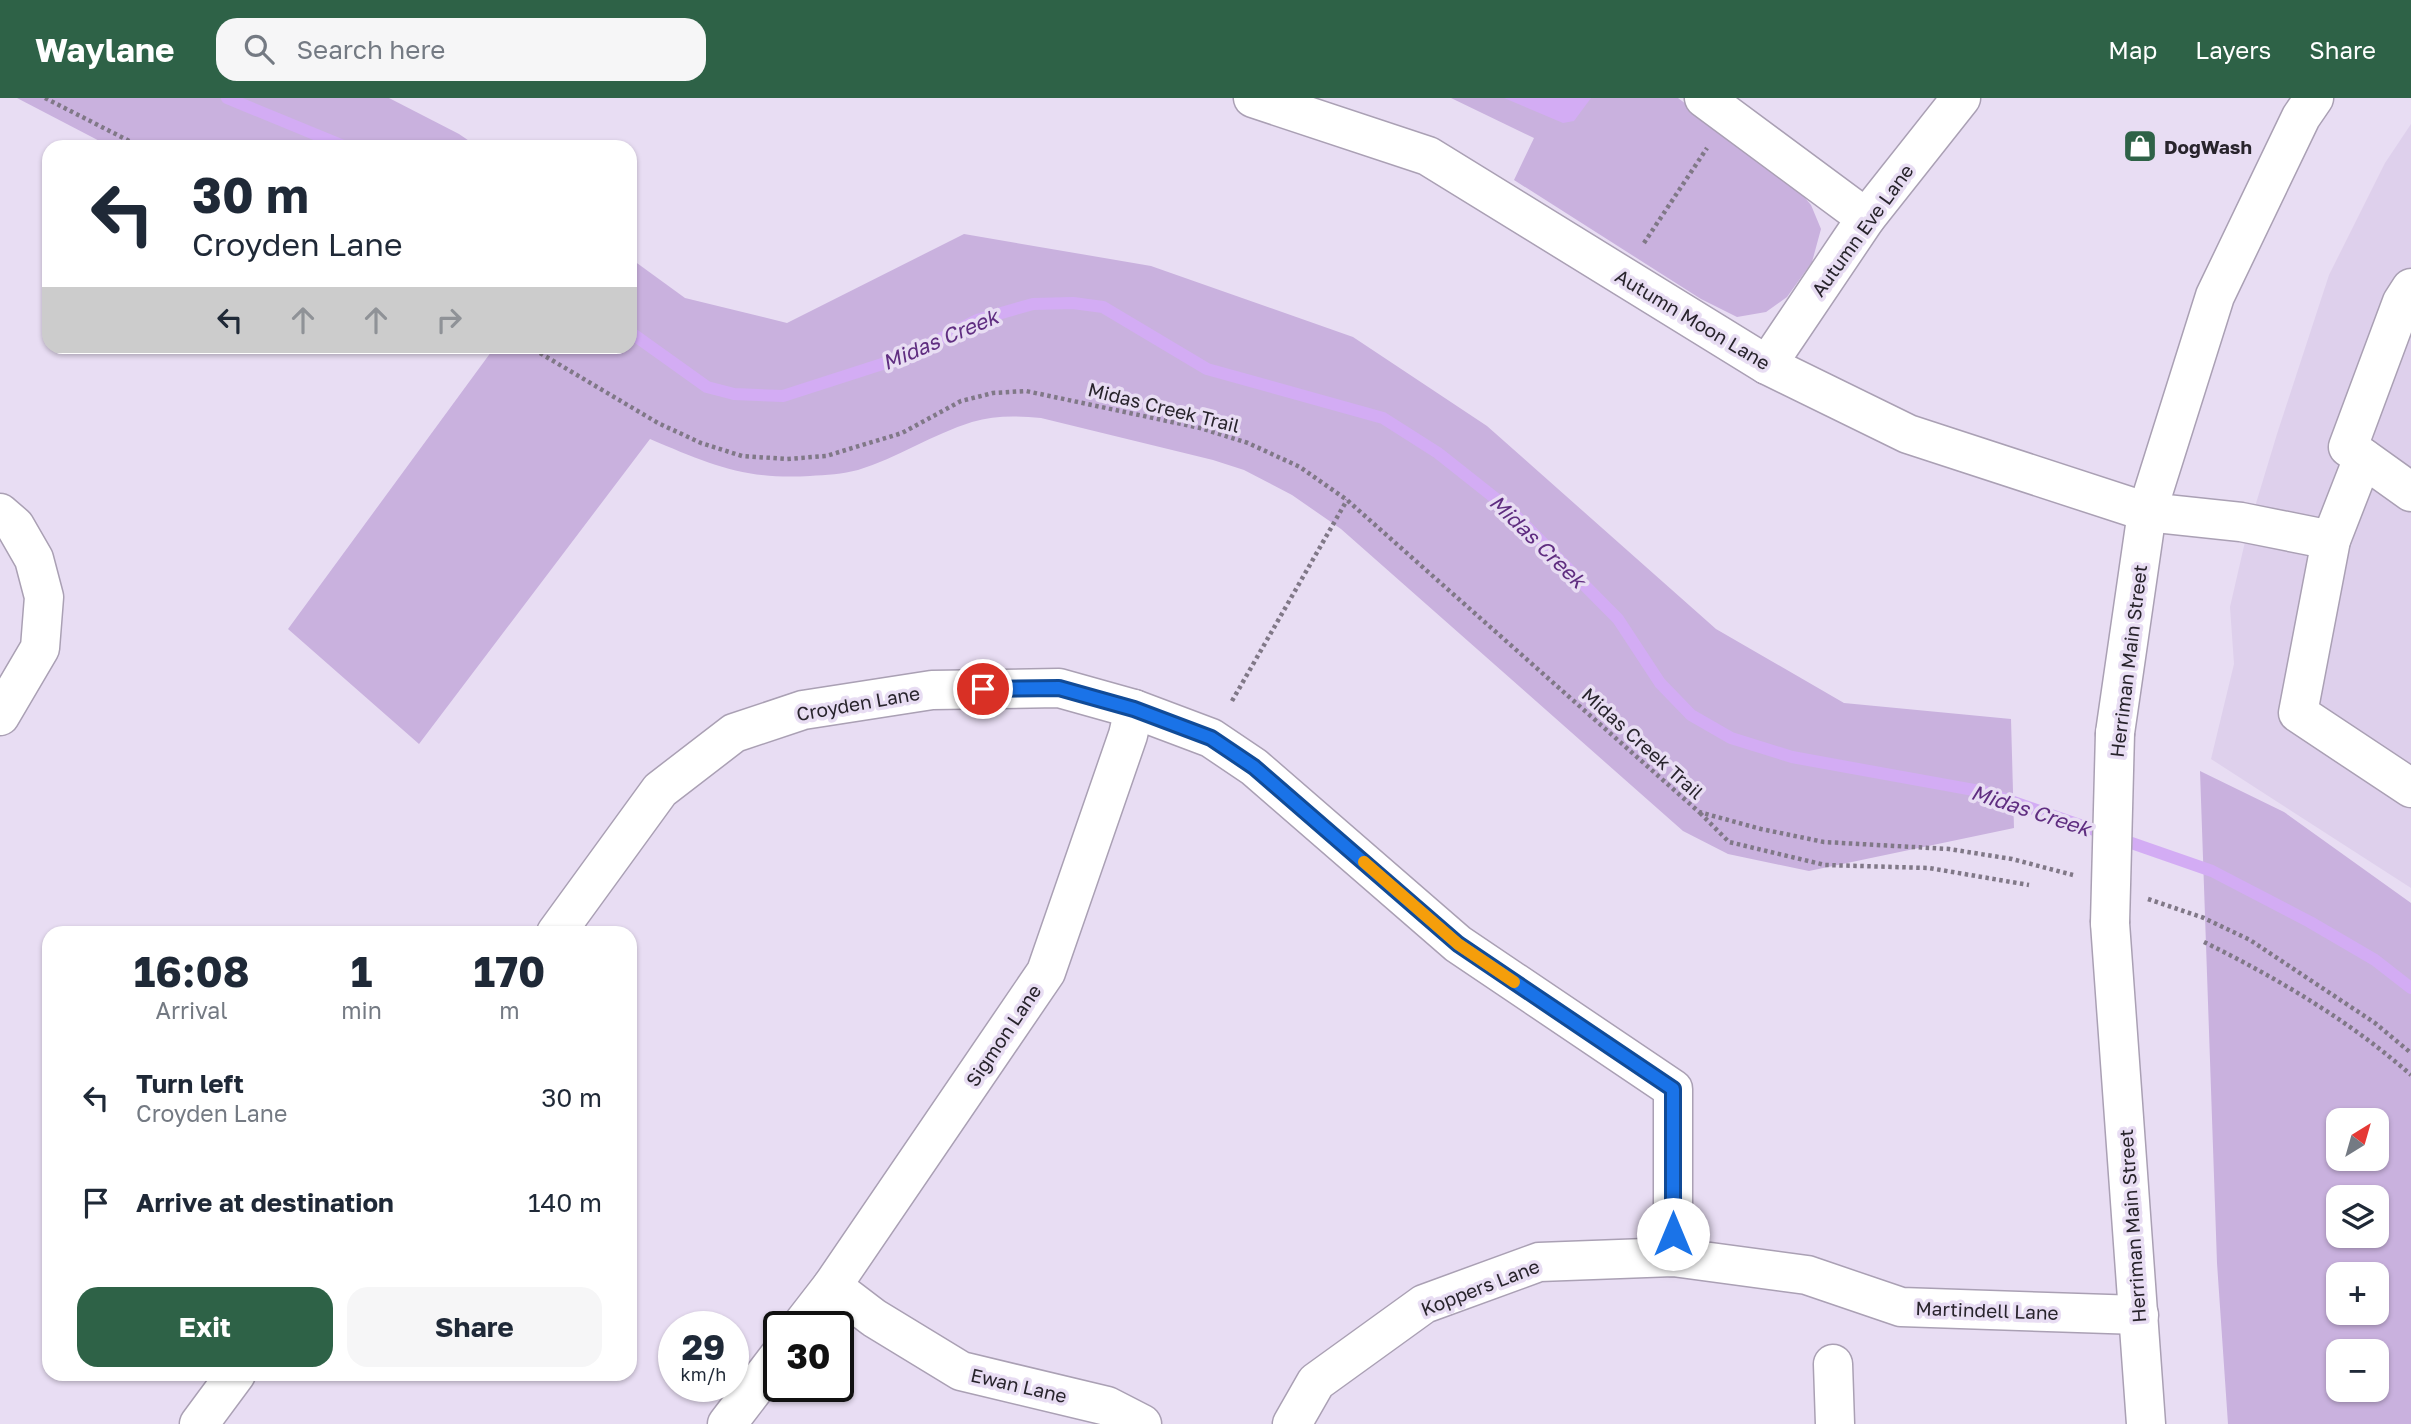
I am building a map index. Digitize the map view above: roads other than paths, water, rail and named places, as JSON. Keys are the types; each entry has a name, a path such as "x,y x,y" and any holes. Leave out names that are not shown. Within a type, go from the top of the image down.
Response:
{"street":[{"name":"Autumn Moon Lane","path":"1253,98 1428,156 1767,365 1908,434 2147,512 2241,522 2331,540"},
{"path":"1704,98 1866,218"},
{"name":"Autumn Eve Lane","path":"1767,365 1866,218 1961,98"},
{"name":"Herriman Main Street","path":"2146,1424 2110,923 2115,733 2147,512 2215,296 2301,117 2314,98"},
{"path":"2411,288 2402,302 2348,447 2411,492"},
{"path":"2363,458 2331,540 2298,713 2411,788"},
{"path":"0,513 15,526 34,559 44,597 40,648 0,716"},
{"name":"Croyden Lane","path":"561,926 660,790 734,733 803,710 932,690 1059,688 1134,709 1211,738 1254,767 1458,944 1673,1089 1673,1257"},
{"name":"Sigmon Lane","path":"813,1311 1046,972 1128,735 1134,709"},
{"name":"Martindell Lane","path":"1673,1257 1807,1275 1901,1307 2139,1315"},
{"name":"Koppers Lane","path":"1292,1424 1316,1382 1424,1304 1539,1262 1673,1257"},
{"name":"Ewan Lane","path":"832,1286 874,1318 961,1371 1107,1405 1142,1424"},
{"path":"1833,1364 1835,1424"},
{"path":"727,1424 763,1377"},
{"path":"199,1424 231,1381"}],"waterway":[{"name":"Midas Creek","path":"227,98 329,140"},
{"name":"Midas Creek","path":"637,337 707,387 734,394 783,396 904,357 977,320 1033,304 1073,303 1103,307 1207,369 1383,418 1438,453 1510,510 1618,619 1660,683 1691,715 1731,738 1792,757 1985,792 2212,871 2310,922 2375,960 2411,988"}],"place":[{"name":"DogWash","path":"2140,146"}]}
